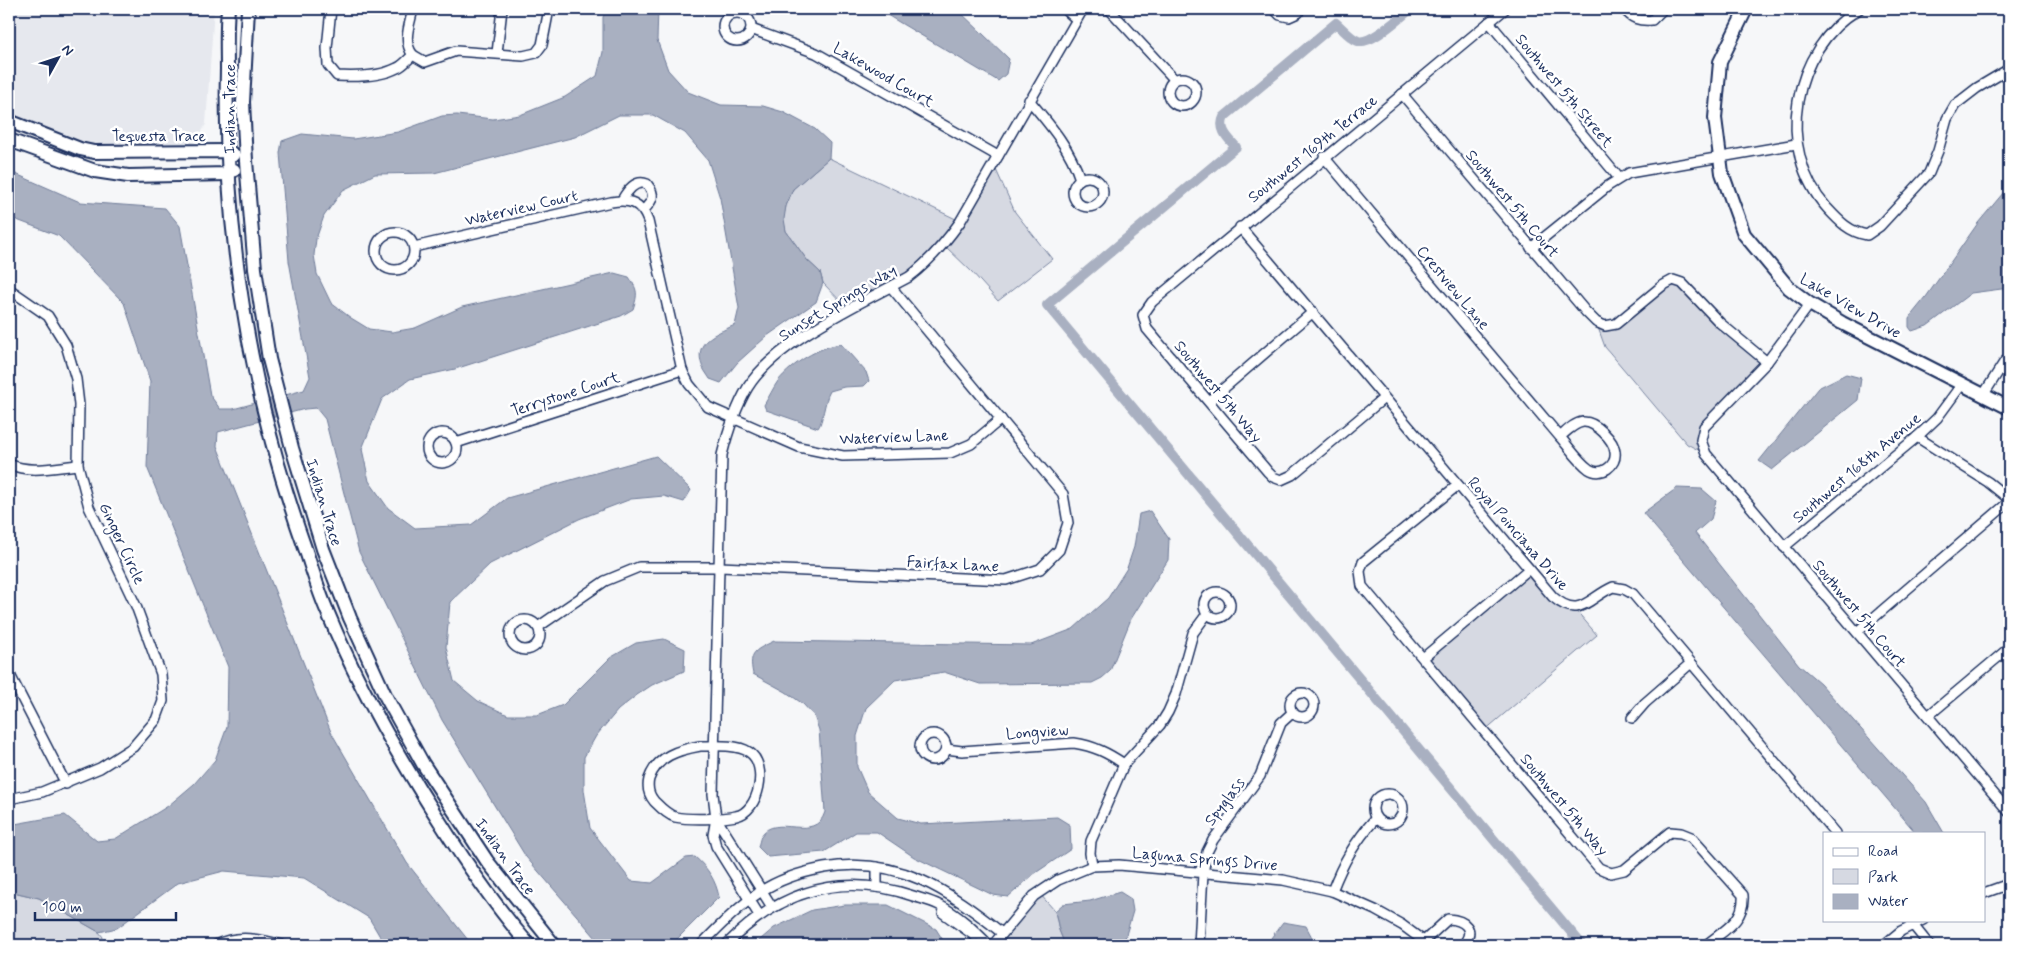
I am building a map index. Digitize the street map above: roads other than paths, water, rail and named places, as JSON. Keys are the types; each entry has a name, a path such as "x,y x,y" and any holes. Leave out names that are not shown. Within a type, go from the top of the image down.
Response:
{"main road":[{"name":"Indian Trace","path":"228,9 227,151 236,261 258,389 287,498 328,612 372,707 406,768 473,873 529,945"},
{"name":"Indian Trace","path":"248,9 243,102 246,161 256,269 269,359 284,419 322,549 350,618 386,697 423,764 487,861 554,945"},
{"name":"Lake View Drive","path":"1746,9 1720,62 1715,118 1722,173 1744,234 1789,288 1810,304 2009,408"},
{"name":"Tequesta Trace","path":"9,122 80,150 94,152 227,151 246,161"},
{"path":"9,140 65,162 95,171 128,176 228,174 246,161"}],"street":[{"path":"331,9 327,48 328,65 337,76 353,77 383,73 399,68 413,55"},
{"path":"413,9 407,28 408,49 413,55 425,62 456,52 523,56 536,53 542,45 550,9"},
{"path":"497,53 502,9"},
{"path":"1065,9 1076,19"},
{"name":"Sunset Springs Way","path":"759,915 716,846 713,835 716,818 713,794 722,455 732,418 749,386 776,356 805,335 909,277 924,266 944,244 960,222 1083,9"},
{"path":"1109,9 1174,79"},
{"path":"1274,9 1280,15 1289,17 1294,16 1300,9"},
{"name":"Southwest 169th Terrace","path":"1143,315 1152,302 1240,227 1505,9"},
{"path":"1624,9 1634,19 1643,21 1652,20 1663,9"},
{"path":"1858,9 1824,37 1812,58 1798,97 1796,144 1808,181 1823,203 1844,225 1860,233 1868,235 1880,226 1929,173 1938,151 1947,118 1955,106 1977,88 2009,69"},
{"name":"Southwest 5th Street","path":"1489,22 1619,178"},
{"name":"Lakewood Court","path":"751,29 816,53 998,156"},
{"name":"Southwest 5th Court","path":"1402,94 1596,322 1605,326 1616,324 1662,286 1673,280 1682,283 1691,290 1720,323 1767,362 1704,427 1701,440 1706,454 2009,812"},
{"path":"1029,100 1058,135 1074,162 1080,180"},
{"path":"1532,248 1619,178 1629,173 1796,144"},
{"name":"Crestview Lane","path":"1324,157 1560,437 1590,469 1599,472 1604,471 1614,461 1616,454 1612,444 1599,430 1587,422 1578,423 1560,437"},
{"path":"622,200 631,187 638,183 647,184 653,190 654,195 652,202 644,210"},
{"name":"Waterview Court","path":"414,247 622,200 636,204 644,210"},
{"name":"Waterview Lane","path":"644,210 682,370 689,384 708,408 799,446 843,456 950,453 971,444 1001,419"},
{"name":"Royal Poinciana Drive","path":"1240,227 1553,597 1563,606 1575,608 1585,605 1613,587 1633,594 1833,832"},
{"path":"391,232 408,237 414,247 412,260 402,269 389,269 384,266 377,255 378,243 381,238 391,232"},
{"name":"Fairfax Lane","path":"538,626 605,581 639,567 720,567 1006,580 1040,569 1059,550 1068,523 1063,494 891,287"},
{"name":"Ginger Circle","path":"9,289 48,316 66,345 76,379 79,405 78,465 89,507 136,606 161,674 164,701 156,720 133,747 100,768 66,784 42,792 9,798"},
{"path":"1767,362 1810,304"},
{"path":"1209,401 1312,312"},
{"name":"Southwest 5th Way","path":"1143,315 1147,329 1268,472 1273,477 1281,480 1292,475 1384,398"},
{"path":"1984,394 2005,362"},
{"name":"Terrystone Court","path":"456,443 682,370"},
{"name":"Southwest 168th Avenue","path":"1784,546 1917,437 1937,418 1962,384"},
{"path":"1857,632 2009,500 1988,482 1917,437"},
{"path":"9,464 29,470 78,465"},
{"name":"Southwest 5th Way","path":"1458,485 1363,562 1360,571 1362,586 1599,868 1611,873 1624,870 1670,832 1680,832 1690,837 1743,895 1744,906 1739,918 1706,945"},
{"path":"1423,658 1529,569"},
{"path":"1092,866 1091,842 1124,764 1160,725 1168,712 1176,694 1193,633 1207,614"},
{"path":"1928,716 2009,648"},
{"path":"1632,718 1645,703 1691,663"},
{"path":"9,673 66,784"},
{"name":"Spyglass","path":"1199,945 1207,852 1213,840 1260,776 1281,723 1293,712"},
{"name":"Longview","path":"946,749 962,751 1074,744 1092,746 1124,764"},
{"path":"715,746 730,746 749,752 757,762 760,778 751,807 739,816 716,818 674,816 662,810 651,797 647,785 652,770 663,758 680,750 715,746"},
{"name":"Sunset Springs Way","path":"716,818 772,907"},
{"path":"1332,891 1341,866 1356,842 1375,818"},
{"path":"701,945 730,915 762,891 798,874 845,864 877,867 920,879 968,906 1002,933"},
{"name":"Laguna Springs Drive","path":"990,945 1034,896 1058,880 1092,866 1119,865 1284,880 1332,891 1375,910 1402,925 1427,943"},
{"path":"877,867 877,887"},
{"path":"726,945 759,915 772,907 799,894 842,884 894,889 937,904 959,917 990,945"},
{"path":"1986,892 2009,884"},
{"path":"922,899 990,945"},
{"path":"959,917 968,906"},
{"path":"1427,943 1448,919 1460,919 1470,933 1463,945"},
{"path":"1884,945 1911,923 1928,945"},
{"path":"216,945 224,941 257,938 282,945"}],"water":[{"path":"607,9 658,9 657,40 668,70 688,92 721,105 763,106 783,112 815,129 830,143 829,158 793,189 786,206 784,219 786,231 807,260 820,272 823,283 816,302 767,336 737,363 721,383 710,379 702,366 700,354 705,342 716,334 735,325 739,308 720,198 708,160 685,133 653,115 619,115 575,137 434,173 375,174 343,190 324,216 316,239 314,255 317,274 331,303 369,329 392,332 415,328 462,307 614,273 629,277 632,281 636,289 636,300 633,309 621,316 455,369 410,379 382,399 362,449 369,481 388,508 415,528 471,525 507,498 656,456 691,490 684,502 664,496 631,499 579,519 490,564 450,602 446,647 454,681 478,701 508,715 537,715 563,705 610,658 636,643 664,639 685,649 684,671 652,685 637,695 618,710 596,736 584,757 584,790 590,828 631,881 652,883 686,858 695,857 711,875 719,897 671,945 602,945 526,857 442,720 359,552 325,419 316,408 305,409 218,432 217,446 331,732 407,863 472,945 385,945 369,918 304,878 224,871 178,883 117,928 99,932 39,898 9,891 9,825 65,815 97,841 115,839 168,806 194,784 215,760 227,727 228,667 147,467 150,381 124,303 59,236 9,217 9,171 80,202 165,208 180,226 210,395 220,409 233,409 304,390 310,377 289,261 280,153 282,141 302,134 353,139 398,132 442,116 457,115 493,119 520,115 565,97 597,76 603,52 603,17"},
{"path":"877,9 957,9 1009,59 1006,74 998,81"},
{"path":"2009,186 2009,288 1971,293 1927,326 1912,331 1909,327 1909,319 1913,313 1978,223"},
{"path":"841,344 866,372 869,381 864,386 844,387 830,391 818,428 766,410 764,405 784,374 798,362 815,352"},
{"path":"1846,374 1861,378 1858,400 1772,470 1759,461 1818,388"},
{"path":"1677,488 1702,489 1716,501 1711,519 1695,533 1799,665 1820,683 1926,802 1943,832 1915,832 1643,513"},
{"path":"1150,511 1169,539 1168,560 1131,619 1110,671 1102,678 1092,683 980,684 944,672 895,680 866,708 857,736 857,767 868,792 898,818 921,824 1057,817 1070,825 1071,849 1034,874 1008,897 993,895 914,857 877,832 856,832 824,852 768,857 758,847 761,836 767,829 785,826 813,826 820,821 825,812 819,730 814,716 803,704 786,692 753,674 752,660 758,649 774,641 1031,645 1073,629 1108,598 1127,568 1134,547 1139,514"},
{"path":"1120,892 1131,899 1133,911 1123,945 1065,945 1059,930 1055,911 1063,904 1090,901"},
{"path":"845,905 888,905 936,929 946,945 754,945 774,928 812,910"},
{"path":"1283,922 1306,926 1316,945 1272,945 1271,938"}],"waterway":[{"path":"1411,9 1378,35 1364,41 1352,38 1336,23 1224,117 1222,121 1223,129 1236,147 1047,305 1582,945"}]}
